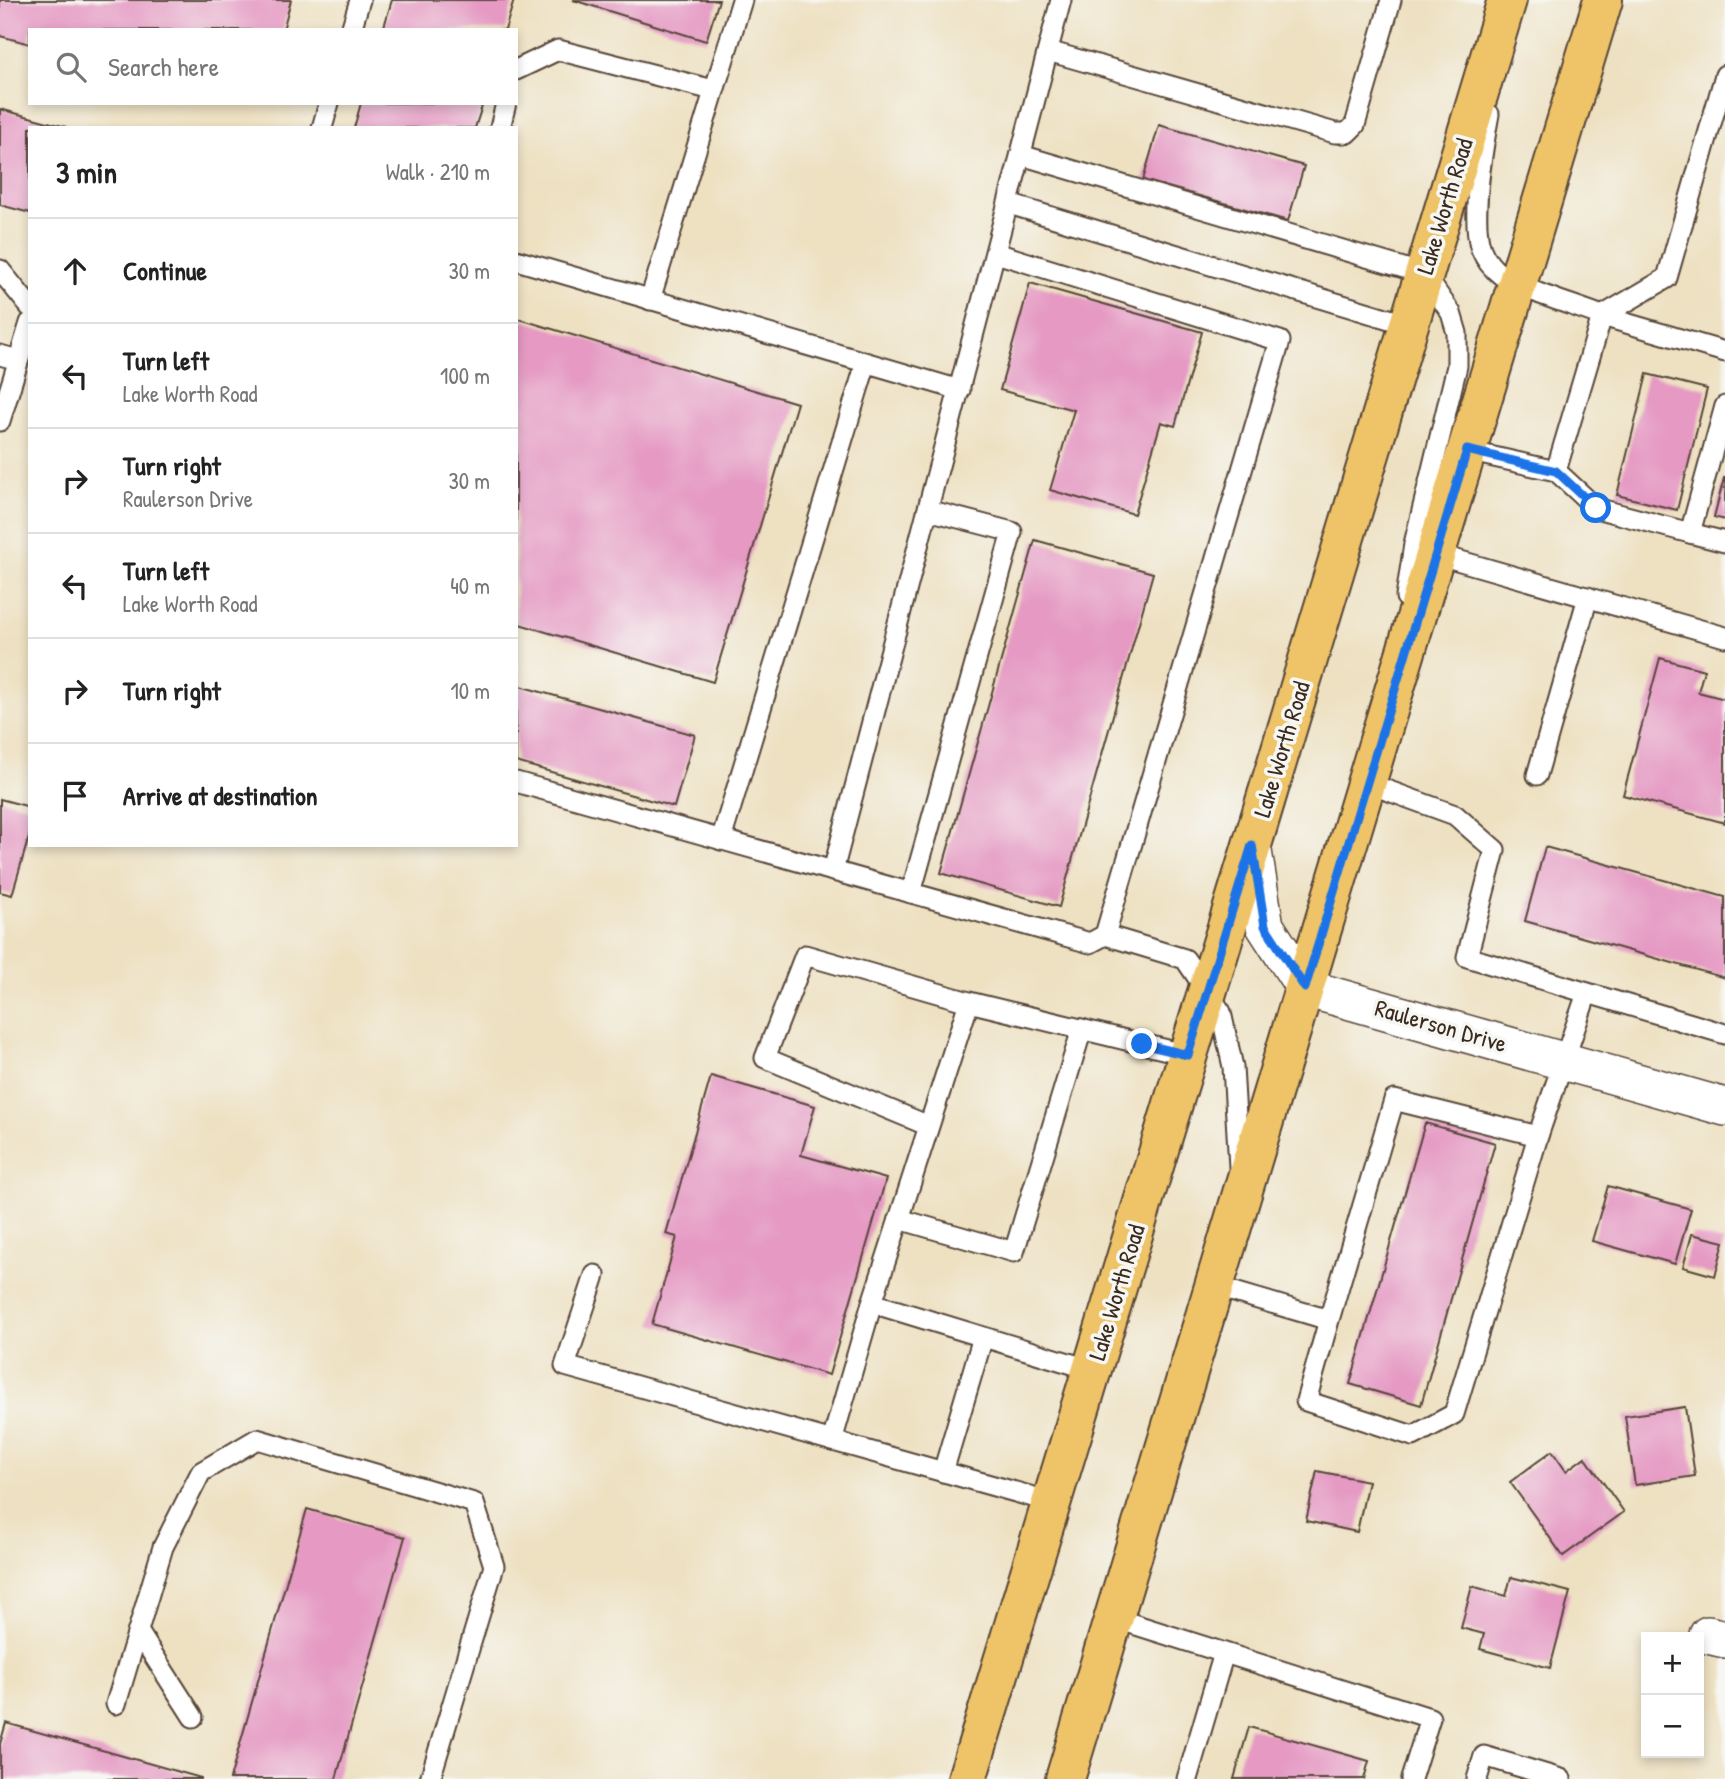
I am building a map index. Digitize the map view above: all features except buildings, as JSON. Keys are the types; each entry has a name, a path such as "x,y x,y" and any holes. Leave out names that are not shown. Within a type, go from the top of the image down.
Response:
{"main road":[{"name":"Lake Worth Road","path":"967,1779 1509,0"},
{"path":"1065,1779 1603,0"}],"street":[{"path":"1252,845 1265,926 1305,988"},
{"name":"Raulerson Drive","path":"1305,988 1725,1107"}],"lane":[{"path":"352,28 360,0"},
{"path":"650,300 742,0"},
{"path":"833,871 1061,0"},
{"path":"1048,51 1335,133 1347,133 1355,125 1391,0"},
{"path":"1509,0 1486,132 1477,206 1480,248 1487,261 1500,274 1517,284 1602,316 1725,352"},
{"path":"518,69 558,50 713,90"},
{"path":"1556,471 1602,316 1667,278 1725,75"},
{"path":"323,126 328,105"},
{"path":"500,126 506,105"},
{"path":"1021,155 1424,275 1451,313 1457,333 1457,366 1414,544 1392,699"},
{"path":"1009,204 1409,325"},
{"path":"996,253 1280,341 1105,935"},
{"path":"518,261 960,390"},
{"path":"0,270 28,305"},
{"path":"0,421 9,357 28,326"},
{"path":"721,840 866,363"},
{"path":"1690,533 1725,405"},
{"path":"1467,450 1556,471 1596,508 1725,542"},
{"path":"911,893 1012,532 928,510"},
{"path":"1436,554 1725,636"},
{"path":"1536,775 1588,597"},
{"path":"518,783 1090,943 1105,935 1185,959 1220,1013 1233,1067 1241,1199"},
{"path":"1367,783 1455,815 1495,850 1467,957 1725,1034"},
{"path":"929,1126 765,1058 805,956 969,1002 1188,1055"},
{"path":"1538,1136 1394,1100 1306,1401 1413,1436 1454,1414 1562,1060 1587,993"},
{"path":"832,1441 872,1303 969,1002"},
{"path":"899,1219 1014,1252 1082,1029"},
{"path":"595,1275 565,1366 1051,1502"},
{"path":"1214,1286 1329,1320"},
{"path":"872,1303 1092,1370"},
{"path":"943,1472 983,1337"},
{"path":"116,1704 163,1547 201,1472 257,1439 474,1503 494,1566 430,1779"},
{"path":"1114,1618 1430,1718 1411,1779"},
{"path":"138,1631 193,1717"},
{"path":"1187,1779 1224,1653"},
{"path":"1477,1779 1484,1756 1561,1779"}],"route":[{"path":"1142,1044 1188,1055 1252,845 1265,926 1305,988 1467,450 1556,471 1596,508"}]}
